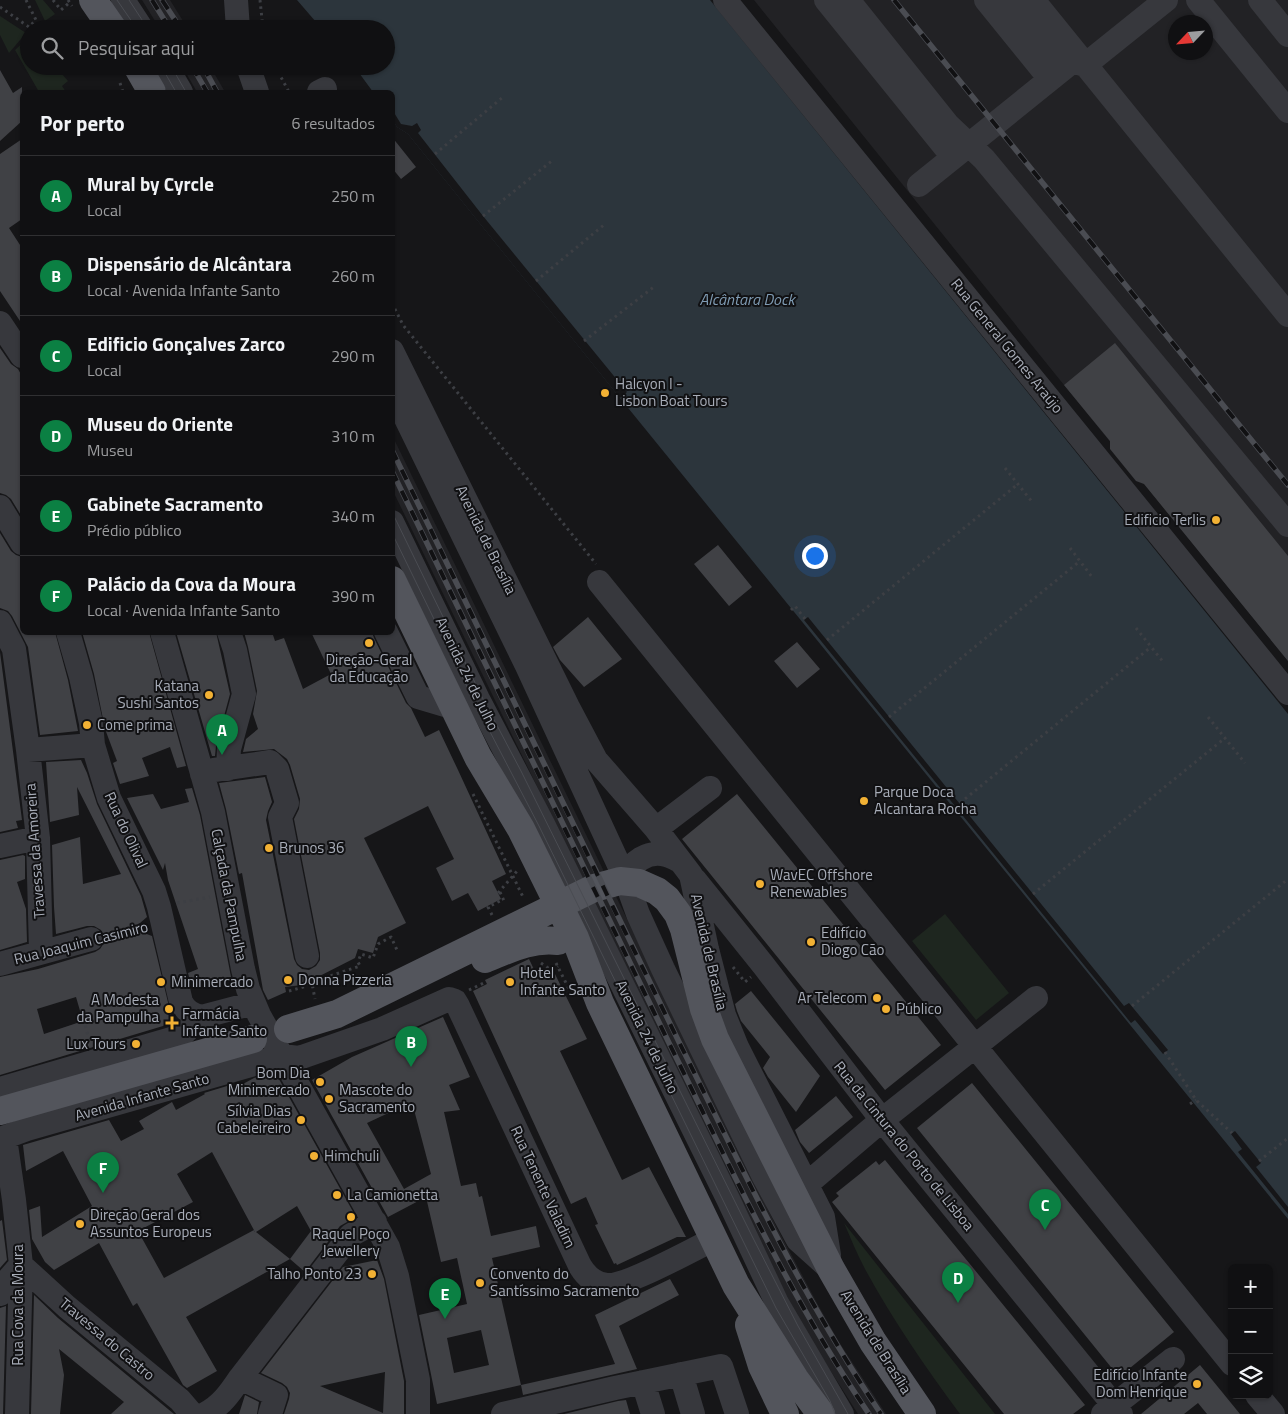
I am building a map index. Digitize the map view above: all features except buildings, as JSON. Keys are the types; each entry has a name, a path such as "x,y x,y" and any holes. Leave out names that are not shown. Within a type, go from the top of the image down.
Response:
{"main road":[{"path":"93,0 106,20"},
{"path":"142,75 151,90"},
{"name":"Avenida 24 de Julho","path":"395,586 478,757 507,836 536,896 566,940 600,1003 714,1239 736,1286 762,1366 785,1412"},
{"name":"Avenida 24 de Julho","path":"478,757 521,829 566,940"},
{"path":"288,1029 337,1014 594,888 620,882 639,884 657,891 667,899 678,914 684,929 708,1022 753,1119 831,1269"},
{"path":"337,1014 368,982 536,896"},
{"path":"337,1014 380,1009 476,962 524,943 566,940"},
{"name":"Avenida Infante Santo","path":"0,1111 255,1019"},
{"name":"Avenida de Brasília","path":"831,1269 873,1342 922,1414"},
{"name":"Avenida 24 de Julho","path":"736,1286 800,1387 820,1414"}],"street":[{"path":"123,0 136,20"},
{"path":"236,0 237,20"},
{"name":"Rua General Gomes Araújo","path":"725,0 1288,693"},
{"path":"826,0 966,146 984,159 1288,525"},
{"path":"848,0 966,146"},
{"path":"867,0 966,146"},
{"path":"986,0 1050,79"},
{"path":"1009,0 1054,55 1079,63"},
{"path":"1033,0 1079,63 1288,315"},
{"path":"919,185 1050,79 1079,63 1166,0"},
{"path":"1198,0 1288,111"},
{"path":"1218,0 1288,87"},
{"path":"1260,0 1288,35"},
{"path":"171,75 180,90"},
{"path":"251,75 256,90"},
{"path":"0,323 20,353"},
{"name":"Avenida de Brasília","path":"395,359 420,427 536,662 638,914 663,969 763,1175 798,1240 831,1269"},
{"name":"Avenida de Brasília","path":"395,394 420,427"},
{"name":"Avenida 24 de Julho","path":"395,528 478,699 543,824 728,1199 777,1303 842,1414"},
{"path":"600,575 975,1047 1228,1359"},
{"name":"Travessa da Amoreira","path":"0,622 14,649 28,750 38,838 41,952"},
{"name":"Rua do Olival","path":"69,635 91,723 93,745 108,798 142,864 160,915 181,1002 192,1015 201,1017"},
{"name":"Calçada da Pampulha","path":"163,635 218,834 243,968 255,1019 282,1056 388,1247 418,1380 418,1414"},
{"path":"228,769 229,749 244,694 231,635"},
{"path":"387,635 418,697 455,708"},
{"name":"Avenida de Brasília","path":"536,662 596,760 656,829 686,868 724,1015 737,1047 823,1217 831,1269"},
{"path":"28,750 93,745"},
{"path":"202,774 214,770 270,762 277,769 286,803 280,817 307,956"},
{"path":"656,829 710,788"},
{"path":"0,846 38,838"},
{"path":"625,878 628,869 634,863 646,856 656,854 666,855 686,868"},
{"name":"Rua da Cintura do Porto de Lisboa","path":"686,868 882,1120 1113,1411"},
{"name":"Rua Joaquim Casimiro","path":"0,964 91,939"},
{"name":"Avenida Infante Santo","path":"2,1138 282,1056 299,1058 382,1030 444,1000 460,995"},
{"name":"Rua Tenente Valadim","path":"460,995 458,1006 580,1266 591,1279 599,1284 617,1285 714,1239"},
{"path":"807,1184 882,1120 1036,998"},
{"path":"0,1089 183,1034 201,1017 255,1019"},
{"name":"Rua Cova da Moura","path":"2,1138 14,1200 21,1265 17,1414"},
{"path":"205,1414 223,1401 346,1241 352,1235 375,1222"},
{"path":"0,1294 7,1281 21,1265"},
{"name":"Travessa do Castro","path":"21,1265 67,1307 180,1400 192,1414"},
{"path":"1113,1411 1173,1359"},
{"path":"503,1414 721,1366 737,1414"},
{"path":"681,1374 693,1414"},
{"path":"240,1378 276,1394 270,1414"},
{"path":"643,1382 653,1414"},
{"path":"1261,1399 1273,1414"}],"path":[{"path":"26,0 36,20"},
{"path":"52,0 61,10 73,0"},
{"path":"260,0 262,20"},
{"path":"0,7 20,21"},
{"path":"280,75 288,90"},
{"path":"435,154 503,98"},
{"path":"483,216 553,160"},
{"path":"536,282 605,224"},
{"path":"584,341 655,286"},
{"path":"395,309 403,325 600,575"},
{"path":"1005,468 1033,503"},
{"path":"827,640 1018,484"},
{"path":"1070,548 1092,577"},
{"path":"889,717 1080,561"},
{"path":"791,610 795,606 805,619"},
{"path":"1136,628 1164,663"},
{"path":"960,803 1151,647"},
{"path":"1208,717 1245,763"},
{"path":"1033,894 1225,738"},
{"path":"1132,1006 1288,879"},
{"path":"488,907 502,901 500,892 498,893"},
{"name":"Rua Joaquim Casimiro","path":"91,939 229,893"},
{"path":"312,982 360,966 358,962 361,954 373,958 378,944 390,937 397,950"},
{"path":"534,978 551,970"},
{"path":"460,995 488,980"},
{"path":"82,1013 96,1060"},
{"path":"1166,1052 1196,1100 1232,1132"},
{"path":"1190,1104 1196,1100"},
{"path":"1259,1161 1288,1138"}],"shaded area":[{"path":"35,0 43,0 55,14 45,20"},
{"path":"142,0 170,0 182,20 154,20"},
{"path":"754,0 1288,0 1288,661 1064,385"},
{"path":"0,16 20,29 20,40 9,53 0,35"},
{"path":"20,45 20,59 15,50"},
{"path":"29,75 63,75 68,81 62,86 65,90 38,90"},
{"path":"187,75 215,75 224,90 196,90"},
{"path":"395,441 777,1228 839,1342 886,1414 858,1414 784,1293 395,495"},
{"path":"945,914 1009,993 976,1020 912,941"},
{"path":"844,1223 995,1414 960,1414 922,1361 875,1288"}],"water":[{"name":"Alcântara Dock","path":"297,0 710,0 1288,714 1288,1219 620,398 408,134 397,127 395,124 395,90 372,90 361,75 395,75 395,20 314,20"}],"pier":[{"path":"395,114 401,124 412,126 417,123 421,130 418,133 483,216 627,392 620,398 408,134 395,124"},
{"path":"808,617 1124,1006 1129,1003 1168,1050 1163,1054 1135,1020 1131,1023 804,620"},
{"path":"1235,1131 1261,1163 1256,1167 1288,1207 1288,1214 1238,1152 1242,1149 1231,1134"}],"tram line":[{"path":"117,0 131,20"},
{"path":"129,0 142,20"},
{"path":"166,75 175,90"},
{"path":"176,75 185,90"},
{"path":"395,518 482,697 521,771 753,1238 798,1326 848,1414"},
{"path":"395,539 474,701 539,826 776,1308 830,1401 835,1414"}],"railway":[{"path":"152,0 164,20"},
{"path":"162,0 175,20"},
{"path":"894,0 1288,485"},
{"path":"197,75 206,90"},
{"path":"208,75 216,90"},
{"path":"395,456 750,1184 825,1324 881,1414"},
{"path":"395,477 739,1186 813,1325 869,1414"}],"place":[{"name":"Halcyon I - Lisbon Boat Tours","path":"605,393"},
{"name":"Edificio Terlis","path":"1216,520"},
{"name":"Direção-Geral da Educação","path":"369,643"},
{"name":"Katana Sushi Santos","path":"209,695"},
{"name":"Come prima","path":"87,725"},
{"name":"Mural by Cyrcle","path":"222,755"},
{"name":"Parque Doca Alcantara Rocha","path":"864,801"},
{"name":"Brunos 36","path":"269,848"},
{"name":"WavEC Offshore Renewables","path":"760,884"},
{"name":"Edifício Diogo Cão","path":"811,942"},
{"name":"Donna Pizzeria","path":"288,980"},
{"name":"Minimercado","path":"161,982"},
{"name":"Hotel Infante Santo","path":"510,982"},
{"name":"Ar Telecom","path":"877,998"},
{"name":"A Modesta da Pampulha","path":"169,1009"},
{"name":"Público","path":"886,1009"},
{"name":"Farmácia Infante Santo","path":"172,1023"},
{"name":"Lux Tours","path":"136,1044"},
{"name":"Dispensário de Alcântara","path":"411,1067"},
{"name":"Bom Dia Minimercado","path":"320,1082"},
{"name":"Mascote do Sacramento","path":"329,1099"},
{"name":"Sílvia Dias Cabeleireiro","path":"301,1120"},
{"name":"Himchuli","path":"314,1156"},
{"name":"Palácio da Cova da Moura","path":"103,1193"},
{"name":"La Camionetta","path":"337,1195"},
{"name":"Raquel Poço Jewellery","path":"351,1217"},
{"name":"Direção Geral dos Assuntos Europeus","path":"80,1224"},
{"name":"Edificio Gonçalves Zarco","path":"1045,1230"},
{"name":"Talho Ponto 23","path":"372,1274"},
{"name":"Convento do Santíssimo Sacramento","path":"480,1283"},
{"name":"Museu do Oriente","path":"958,1303"},
{"name":"Gabinete Sacramento","path":"445,1319"},
{"name":"Edifício Infante Dom Henrique","path":"1197,1384"}]}
